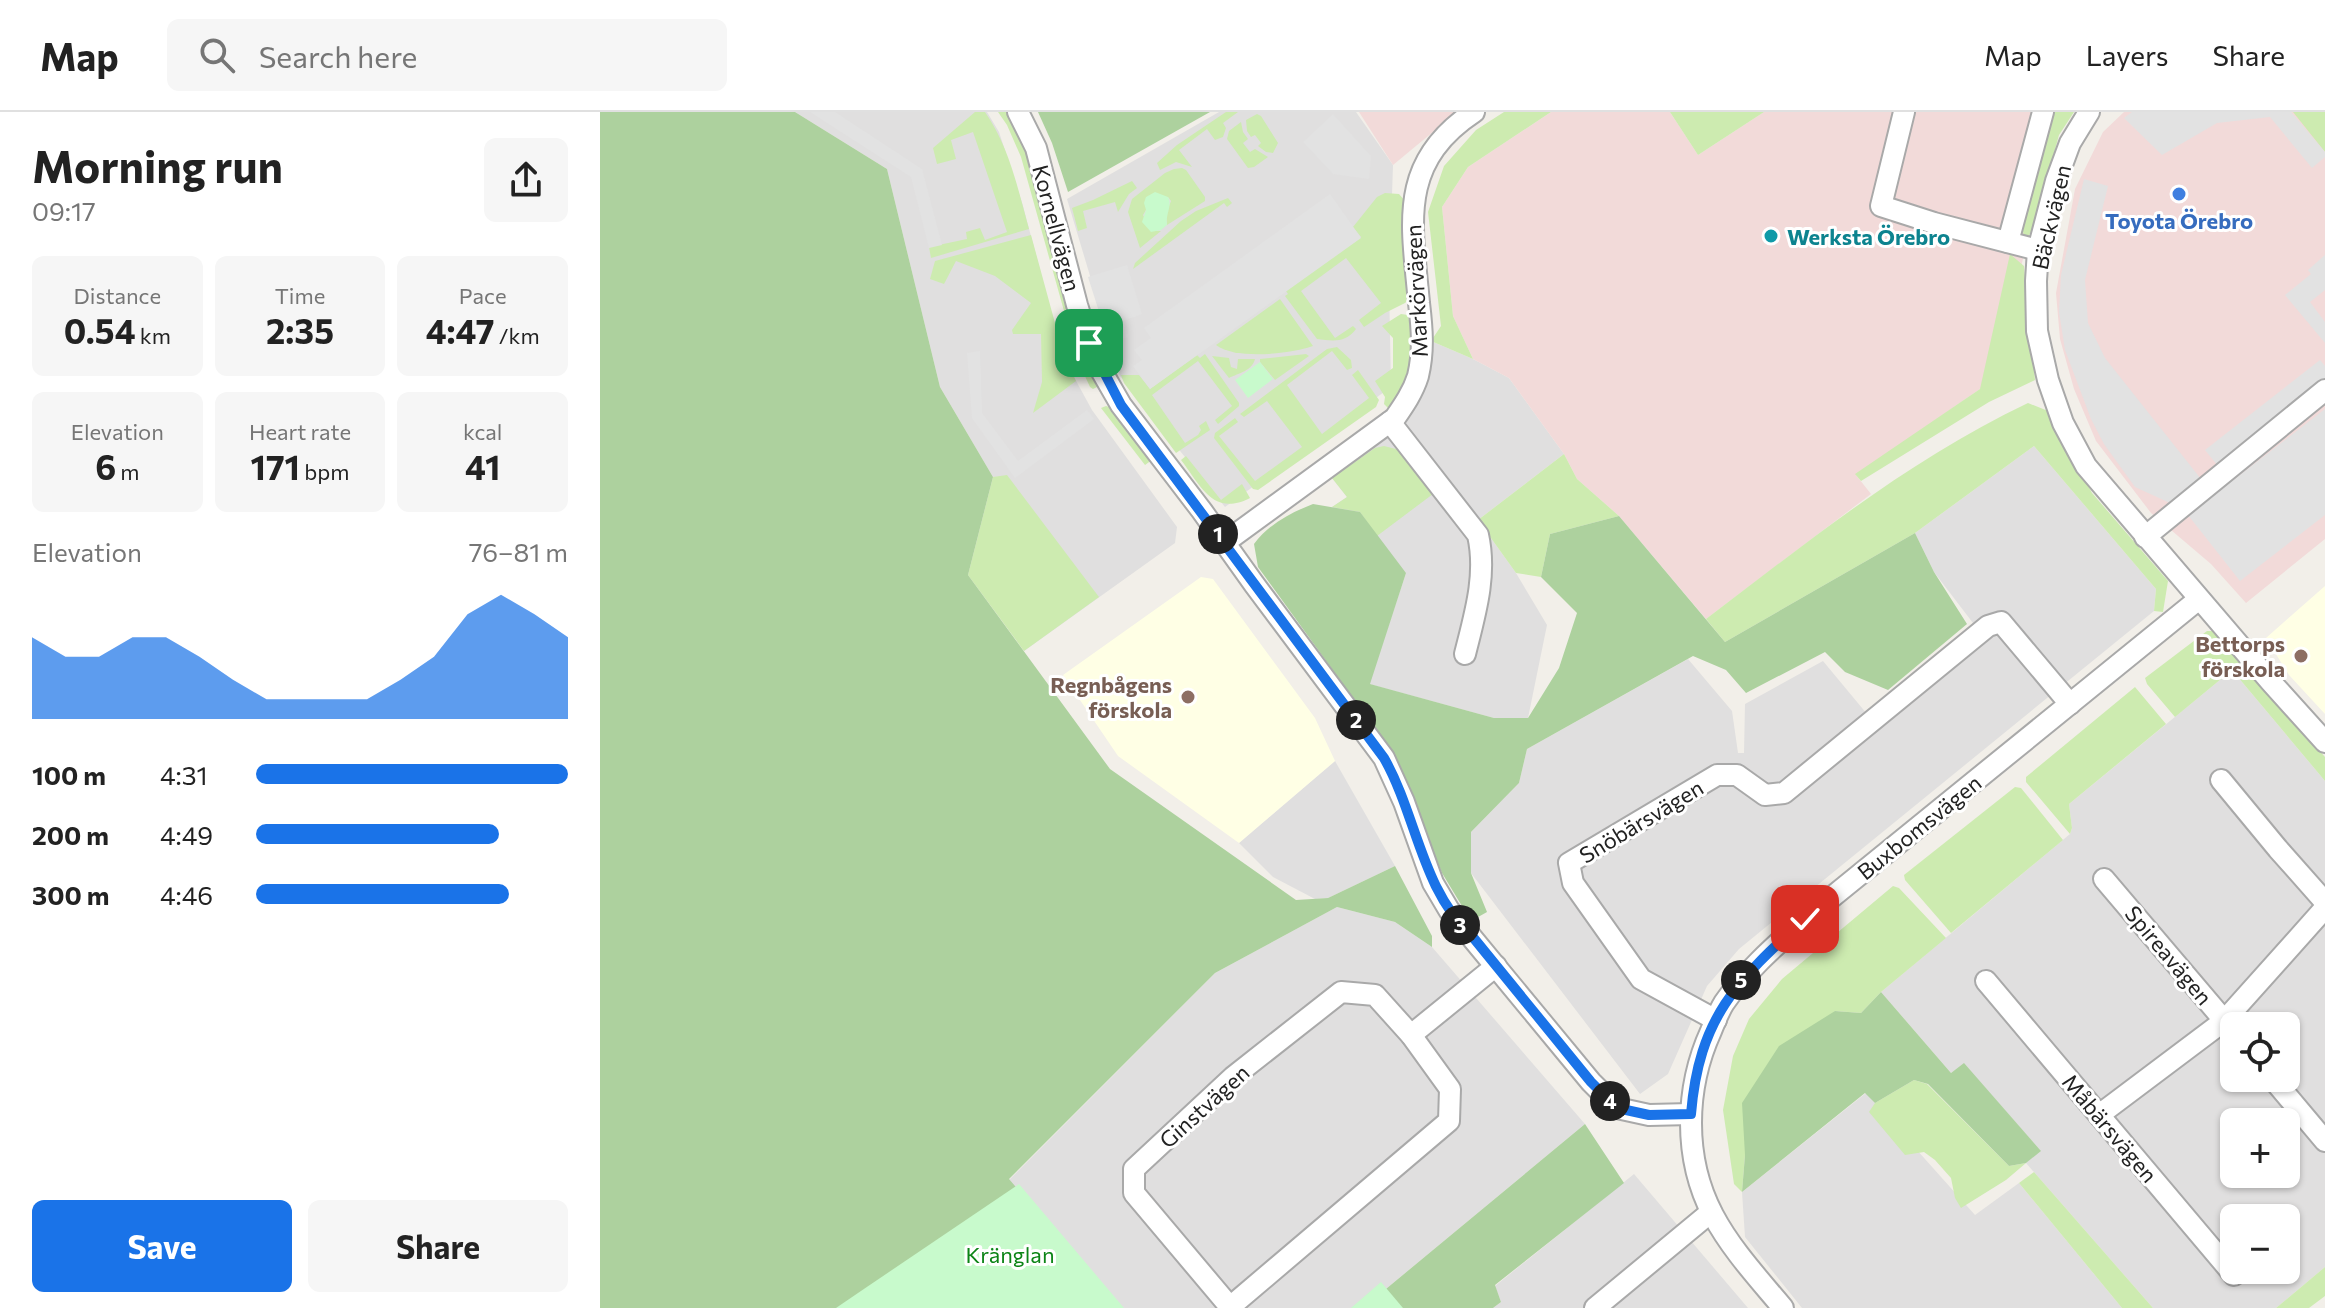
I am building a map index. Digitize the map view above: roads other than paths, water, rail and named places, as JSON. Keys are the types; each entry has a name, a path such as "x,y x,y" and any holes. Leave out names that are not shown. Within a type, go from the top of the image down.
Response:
{"street":[{"name":"Kornellvägen","path":"1018,112 1036,148 1077,305 1102,372 1121,405 1384,758 1404,802 1433,883 1457,922 1591,1082 1617,1108 1649,1115 1691,1114"},
{"name":"Markörvägen","path":"1224,543 1390,422 1410,396 1422,356 1412,227 1415,190 1436,146 1451,129 1474,112"},
{"path":"1904,112 1881,206 2038,250"},
{"path":"2008,242 2043,112"},
{"name":"Bäckvägen","path":"2089,112 2070,143 2056,181 2038,250 2037,331 2048,380 2063,423 2086,466 2325,742"},
{"path":"2145,537 2325,390"},
{"path":"1390,422 1478,535 1482,553 1480,590 1465,654"},
{"name":"Buxbomsvägen","path":"1783,1308 1728,1240 1711,1212 1696,1169 1690,1131 1700,1055 1722,1007 1738,984 1767,953 1805,919 2199,599"},
{"name":"Snöbärsvägen","path":"1716,1020 1641,979 1573,883 1569,863 1717,775 1737,775 1765,795 1784,793 1988,626 2001,622 2070,704"},
{"path":"2221,780 2325,905 2240,1012"},
{"name":"Spireavägen","path":"2104,879 2220,1015"},
{"path":"1411,1035 1496,966"},
{"name":"Måbärsvägen","path":"1986,981 2220,1258"},
{"name":"Ginstvägen","path":"1341,992 1375,995 1411,1035 1450,1089 1449,1121 1230,1307 1134,1193 1134,1169 1233,1077 1341,992"},
{"path":"2099,1115 2220,1032"},
{"path":"2284,1092 2325,1141"},
{"path":"1595,1308 1711,1212"}],"place":[{"name":"Toyota Örebro","path":"2179,194"},
{"name":"Werksta Örebro","path":"1771,236"},
{"name":"Bettorps förskola","path":"2301,656"},
{"name":"Regnbågens förskola","path":"1188,697"}],"park label":[{"name":"Kränglan","path":"1010,1254"}]}
